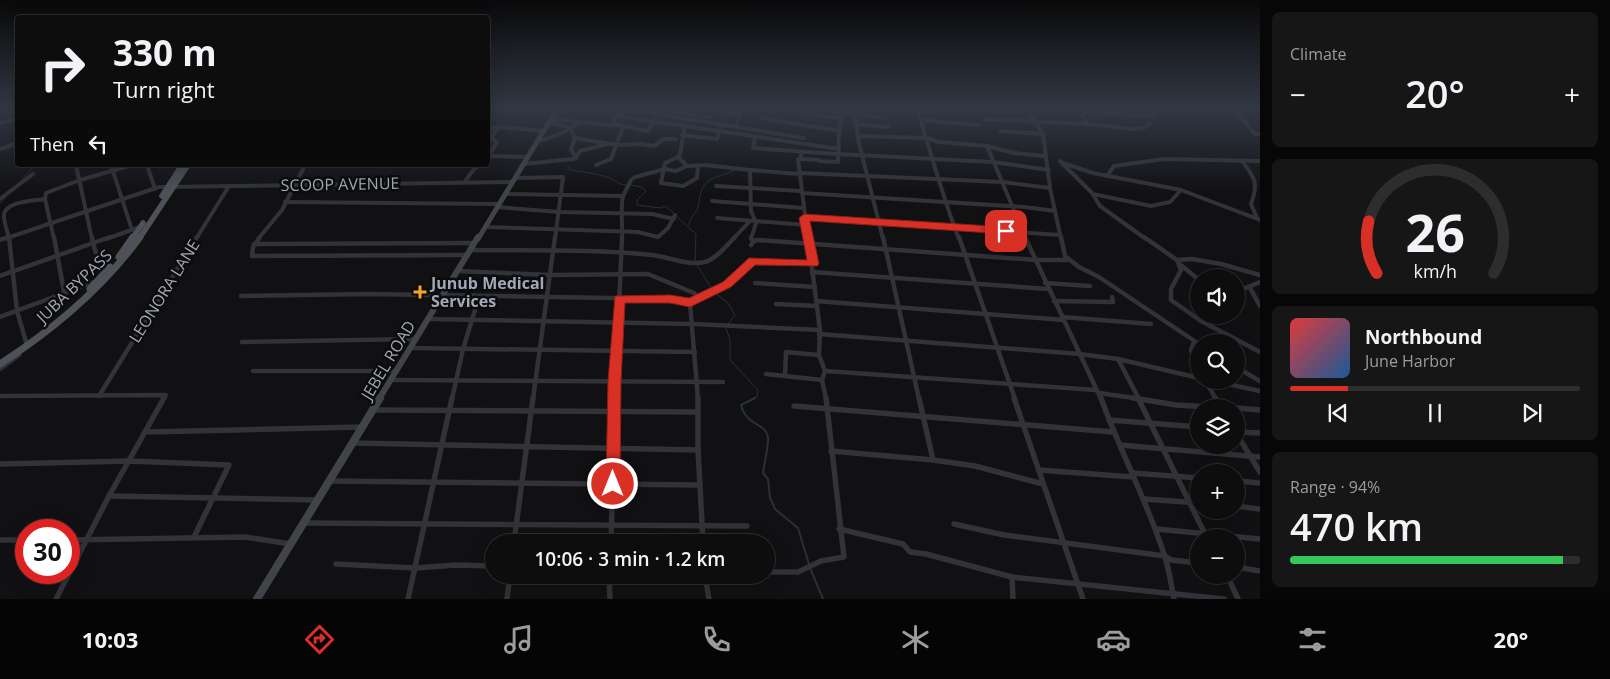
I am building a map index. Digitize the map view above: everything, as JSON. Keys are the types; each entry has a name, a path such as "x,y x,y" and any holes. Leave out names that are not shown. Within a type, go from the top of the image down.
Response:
{"main road":[{"name":"JEBEL ROAD","path":"257,599 539,137"},
{"name":"JUBA BYPASS","path":"0,360 63,320 105,280 131,249 181,167"},
{"name":"JUBA BYPASS","path":"0,364 75,304 98,280 186,167"}],"street":[{"path":"490,153 497,143 491,137"},
{"path":"536,142 556,137"},
{"path":"596,165 611,158 617,145 618,137"},
{"path":"678,158 682,137"},
{"path":"698,137 718,139 719,137"},
{"path":"838,152 818,153 753,148 755,137 861,156 932,157 993,162 1049,170"},
{"path":"798,137 804,138"},
{"path":"801,159 838,162 839,137"},
{"path":"857,137 880,222 934,460"},
{"path":"890,137 927,138 939,142 987,146 1014,153 1046,156"},
{"path":"1043,137 1050,188 1064,253 1069,260 1099,277 1190,338"},
{"path":"576,158 570,149 575,138 617,145 654,146 664,139 676,139"},
{"path":"927,138 940,178 944,203 965,254 1083,599"},
{"path":"0,142 1,148 15,145"},
{"path":"490,156 525,161 538,165 548,161 565,162 576,158 580,151 609,144"},
{"path":"987,146 1048,290 1098,391 1113,432 1144,499 1165,556 1174,597"},
{"path":"775,572 798,572 821,561 844,556 839,529 828,409 822,380 825,371 819,355 817,303 812,272 813,264 804,218 798,160 801,159 801,152"},
{"path":"818,153 819,161"},
{"path":"678,158 687,166"},
{"path":"678,158 665,163 661,184 683,186 697,178 698,166"},
{"path":"1107,176 1110,168 1114,166 1151,160 1260,162"},
{"path":"1190,274 1177,260 1109,214 1100,206 1092,193 1060,161 1093,173 1181,190 1259,220"},
{"path":"1242,161 1254,178 1256,192 1251,204 1259,220"},
{"path":"611,534 614,381 623,220 620,212 623,196 631,180 635,177 663,170 676,171 687,166 698,166 800,174 940,178 1003,182 1050,188"},
{"path":"77,167 94,244 100,262 110,267"},
{"path":"112,167 132,230"},
{"path":"64,292 45,199 48,192 80,180 126,167"},
{"path":"148,167 155,188"},
{"path":"304,167 273,223 254,244 252,256 471,249"},
{"path":"464,183 477,167"},
{"path":"254,244 622,253 654,255 684,262 704,262 710,260 722,250 752,221 750,188 752,178 750,170"},
{"path":"1,197 33,174"},
{"path":"472,174 476,177 474,183"},
{"name":"SCOOP AVENUE","path":"0,240 155,188 171,186 474,183 563,178 561,194"},
{"name":"LEONORA LANE","path":"99,396 229,186"},
{"path":"716,186 944,203 1012,206 1055,211"},
{"path":"1092,193 1100,197 1119,199 1148,207 1170,202 1181,190"},
{"path":"505,194 623,196"},
{"path":"515,534 561,194"},
{"path":"0,369 19,355 26,344 17,311 9,237 4,219 7,208 23,202 45,199"},
{"path":"712,201 803,208"},
{"path":"285,202 498,206 560,212 620,212 674,217 668,228 658,237 646,233 485,227"},
{"path":"717,218 806,225"},
{"path":"804,218 1060,235"},
{"path":"752,221 756,223 751,239 752,244 758,240 1036,260 1069,260"},
{"path":"0,276 141,226"},
{"path":"1177,260 1192,259 1212,262 1260,275"},
{"path":"1177,260 1181,270 1171,289 1171,300 1190,313"},
{"path":"242,296 443,295 670,299 690,303 727,284 752,261 813,264"},
{"path":"458,271 551,275 648,274 694,293 699,298"},
{"path":"812,272 1048,290"},
{"path":"0,317 98,280"},
{"path":"1245,289 1260,282"},
{"path":"755,283 815,287"},
{"path":"1045,283 1090,286"},
{"path":"1250,288 1260,306"},
{"path":"408,599 456,380 479,297"},
{"path":"1054,301 1113,302 1112,297"},
{"path":"690,303 698,382 698,450 702,534"},
{"path":"776,304 817,303 898,307 1151,324"},
{"path":"428,319 693,324 819,332 906,341 996,346 1080,354 1118,359 1190,376"},
{"path":"1208,324 1260,352"},
{"path":"242,342 417,339"},
{"path":"411,348 695,352"},
{"path":"785,376 786,352 819,355"},
{"path":"1118,359 1165,449 1203,529"},
{"path":"253,371 397,371"},
{"path":"825,371 1098,391 1139,400 1190,404"},
{"path":"1245,373 1260,382"},
{"path":"766,374 822,380"},
{"path":"392,380 722,382"},
{"path":"1245,388 1260,391"},
{"path":"0,396 166,396 110,496 56,599"},
{"path":"794,406 1113,432"},
{"path":"1245,409 1260,410"},
{"path":"373,410 697,412"},
{"path":"1109,420 1190,426"},
{"path":"146,432 362,427"},
{"path":"1245,432 1260,433"},
{"path":"353,443 698,450"},
{"path":"1120,444 1260,457"},
{"path":"1245,446 1260,472"},
{"path":"831,451 955,462 991,468 1043,484"},
{"path":"0,464 130,461 229,465 194,537"},
{"path":"1039,470 1190,477"},
{"path":"330,481 700,485"},
{"path":"1245,482 1260,483"},
{"path":"110,496 318,500"},
{"path":"1144,499 1189,502"},
{"path":"1245,507 1259,509"},
{"path":"304,522 747,526"},
{"path":"954,524 1004,535 1062,541 1165,556 1171,560 1190,562"},
{"path":"839,529 903,544 910,552 926,554 1012,577 1077,583 1174,597 1224,599"},
{"path":"1156,529 1190,534"},
{"path":"80,540 245,537 291,544"},
{"path":"1245,537 1260,538"},
{"path":"0,540 15,540"},
{"path":"336,564 415,568 456,565 485,566"},
{"path":"1245,568 1260,571"},
{"path":"1012,577 1013,599"},
{"path":"506,599 508,584"},
{"path":"609,584 610,599"},
{"path":"706,584 709,599"},
{"path":"1231,584 1238,599"}],"waterway":[{"path":"21,181 33,167"},
{"path":"568,167 570,170 610,178 626,185"},
{"path":"689,225 698,207 703,187 711,180 736,169"},
{"path":"630,185 641,187 646,191 637,200 637,205 661,208 665,206 674,213"},
{"path":"0,203 6,197"},
{"path":"676,216 696,234 695,262"},
{"path":"697,265 712,289"},
{"path":"714,292 728,303 735,315 728,324"},
{"path":"726,328 730,340 730,360 758,390 757,397 752,399"},
{"path":"755,398 741,405 747,417 763,429 768,437 763,473 768,479 770,498 775,509 798,528 809,564"},
{"path":"810,568 823,599"}],"place":[{"name":"Junub Medical Services","path":"420,292"}],"route":[{"path":"613,484 614,381 619,299 670,299 690,303 735,279 738,273 752,261 813,264 804,218 1006,231"}]}
